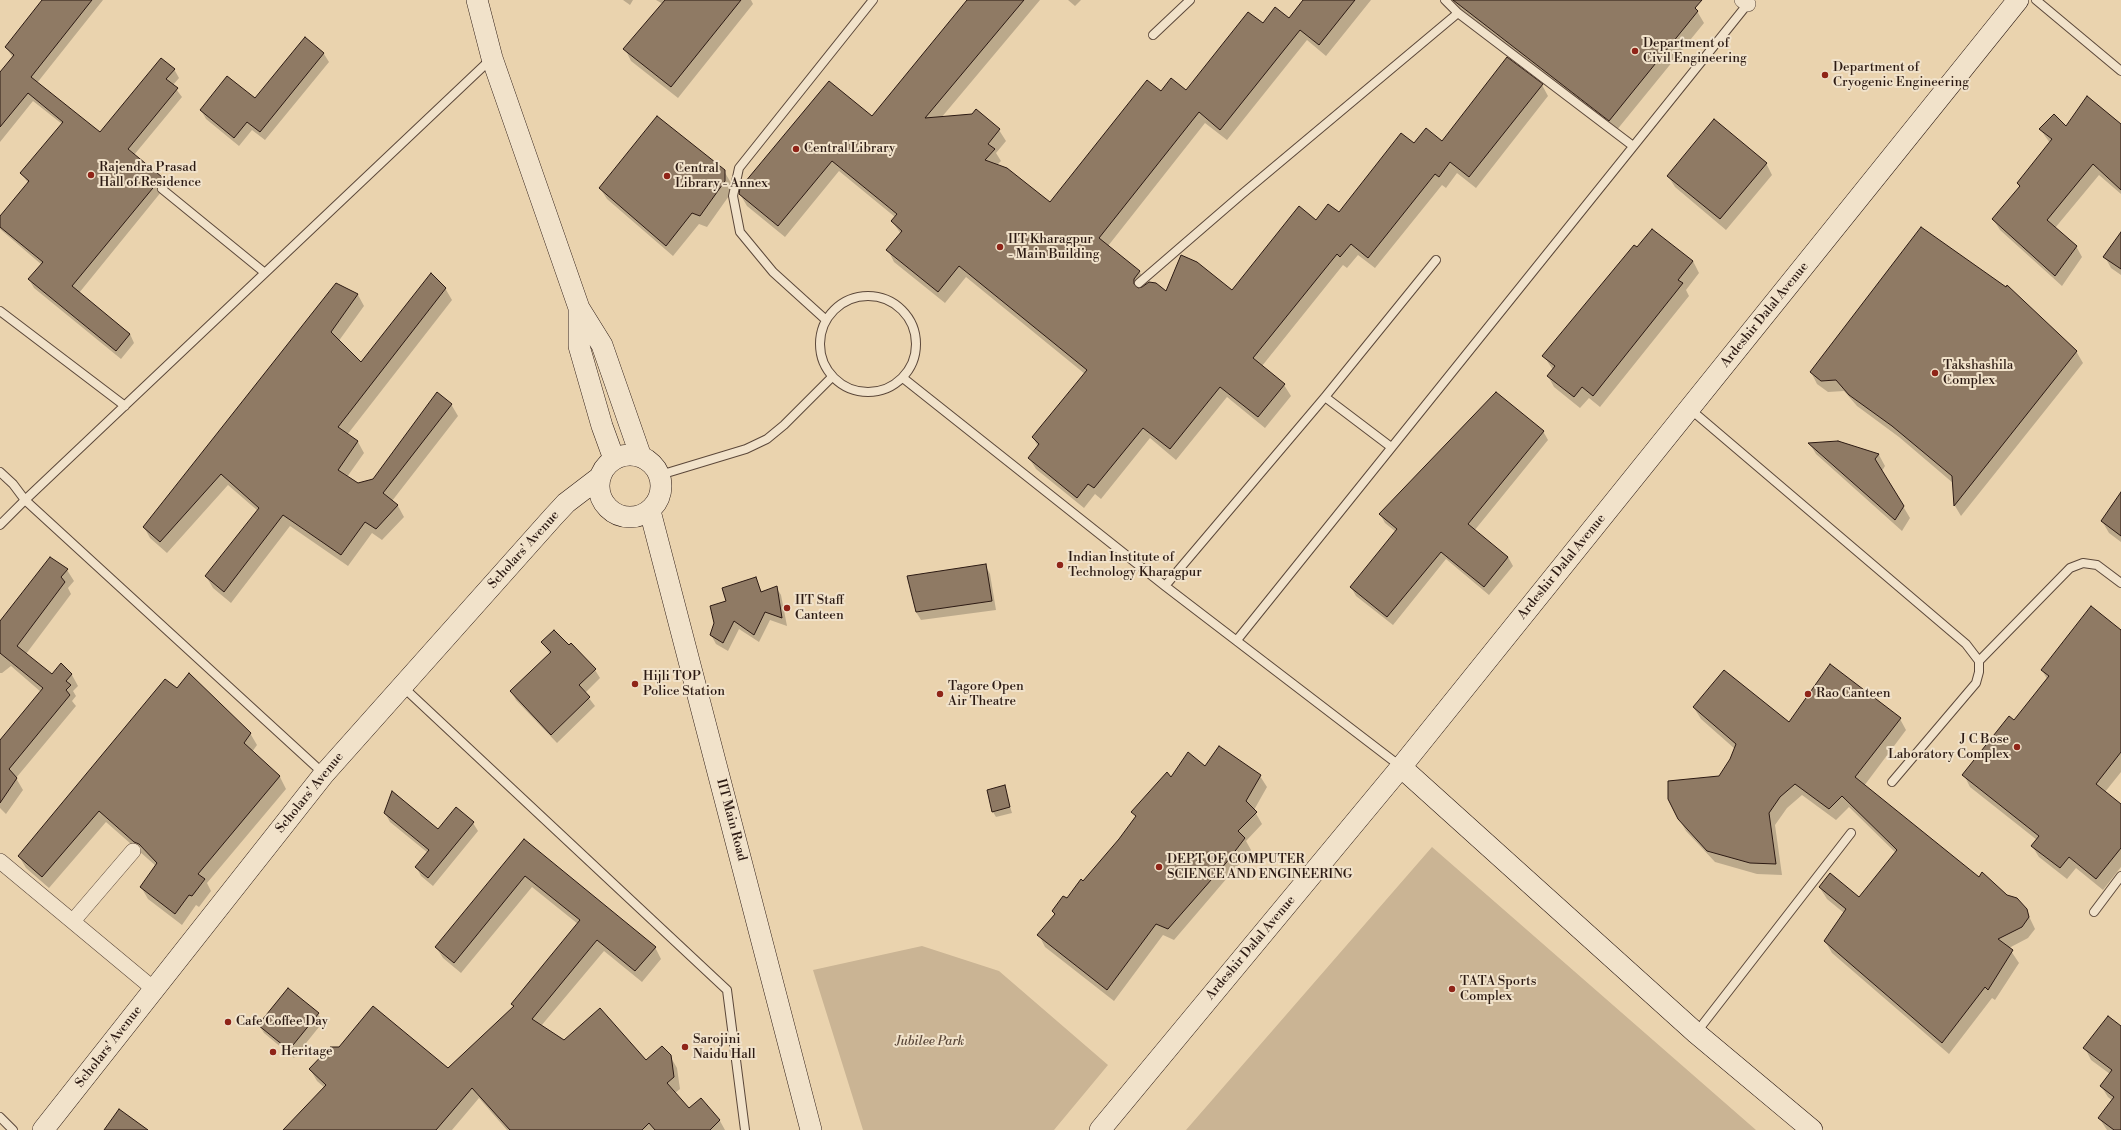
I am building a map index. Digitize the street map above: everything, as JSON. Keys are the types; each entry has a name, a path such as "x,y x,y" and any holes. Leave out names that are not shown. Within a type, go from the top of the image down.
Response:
{"street":[{"path":"477,0 492,58 579,308 602,345 641,456 655,467 660,475 661,494 657,503 650,511 642,516 632,518 622,517 606,506 601,497 599,487 600,477 608,464 614,459 623,456 641,456"},
{"name":"Ardeshir Dalal Avenue","path":"1100,1130 1401,767 2018,0"},
{"path":"579,308 579,346 602,426 614,459"},
{"name":"Scholars' Avenue","path":"43,1130 324,774 562,508 600,477"},
{"name":"IIT Main Road","path":"650,511 811,1130"},
{"path":"1401,767 1696,1033 1812,1130"},
{"path":"73,921 133,851"},
{"path":"0,861 155,990"}],"lane":[{"path":"826,320 773,272 740,232 733,196 739,168 873,0"},
{"path":"1153,35 1190,0"},
{"path":"1445,0 1458,13 1633,146"},
{"path":"2036,0 2121,71"},
{"path":"1237,640 1633,146 1747,1"},
{"path":"1139,283 1458,13"},
{"path":"0,525 492,58"},
{"path":"162,189 265,272"},
{"path":"1165,586 1325,397 1436,260"},
{"path":"866,296 883,298 897,305 909,317 916,338 916,349 912,365 903,378 889,388 874,393 858,392 844,387 832,377 824,364 820,349 820,334 826,320 836,308 850,299 866,296"},
{"path":"0,311 125,406"},
{"path":"660,475 746,449 767,439 784,425 832,377"},
{"path":"903,378 1165,586 1401,767"},
{"path":"1325,397 1391,447"},
{"path":"1689,409 1966,644 1979,661 1979,672 1976,683 1892,782"},
{"path":"0,472 14,484 25,500 324,774"},
{"path":"1979,661 2070,568 2083,563 2096,565 2121,583"},
{"path":"402,686 727,990 745,1130"},
{"path":"1696,1033 1851,833"},
{"path":"2094,912 2121,876"},
{"path":"0,1117 12,1130"}],"green space":[{"name":"TATA Sports Complex","path":"1432,847 1756,1130 1186,1130"},
{"name":"Jubilee Park","path":"922,946 999,971 1108,1065 1054,1130 863,1130 813,970"}],"building":[{"name":"Rajendra Prasad Hall of Residence","path":"42,0 92,0 31,77 100,132 161,58 175,69 166,79 178,88 128,149 162,177 72,286 130,334 116,351 28,279 43,262 0,227 0,216 29,181 20,173 63,122 28,93 0,127 0,72 14,55 5,47"},
{"path":"665,0 741,0 671,87 623,49"},
{"name":"IIT Kharagpur - Main Building","path":"967,0 1024,0 925,118 972,114 976,109 1000,129 988,144 995,149 985,160 1007,168 1050,202 1147,80 1161,91 1171,78 1186,90 1248,12 1263,23 1275,7 1289,18 1303,0 1355,0 1319,45 1300,30 1220,130 1199,112 1099,238 1140,271 1134,279 1134,284 1138,288 1149,282 1156,283 1166,291 1181,255 1197,262 1232,290 1299,206 1316,220 1328,204 1339,212 1401,133 1414,143 1426,128 1442,141 1507,57 1543,84 1469,177 1450,162 1439,177 1435,174 1368,258 1351,244 1340,257 1337,254 1253,358 1285,384 1258,417 1220,387 1170,449 1143,428 1094,488 1088,484 1077,498 1028,458 1039,444 1032,437 1087,370 959,266 938,292 886,250 902,231 891,221 897,214 832,161 778,226 739,194 740,188 829,81 872,116"},
{"path":"1453,0 1702,0 1695,8 1698,11 1609,121"},
{"path":"305,37 324,53 260,132 247,122 234,138 200,110 227,76 255,98"},
{"path":"2087,96 2121,124 2121,190 2093,164 2047,220 2077,246 2055,276 1992,219 2020,186 2017,183 2052,139 2039,129 2054,114 2066,126"},
{"name":"Central Library - Annex","path":"657,116 725,170 725,181 700,216 692,213 666,246 599,188"},
{"path":"1714,119 1767,163 1720,219 1667,176"},
{"name":"Takshashila Complex","path":"1921,227 2006,287 2007,285 2077,351 1954,506 1952,476 1892,426 1849,395 1836,380 1821,381 1810,372"},
{"path":"1652,229 1693,261 1678,280 1683,283 1593,396 1582,387 1574,397 1547,376 1555,366 1542,356 1634,245 1637,247"},
{"path":"2121,232 2121,269 2103,257"},
{"path":"431,273 446,288 338,427 358,441 338,470 358,483 373,479 437,392 452,404 383,493 398,505 376,529 365,522 341,555 283,515 224,592 205,576 259,508 221,474 160,542 143,527 336,283 358,294 331,332 361,362"},
{"path":"1496,392 1544,431 1468,524 1508,557 1484,587 1441,552 1387,617 1350,587 1397,529 1379,514"},
{"path":"1838,441 1879,454 1875,459 1904,506 1895,520 1808,443"},
{"path":"2121,492 2121,536 2101,521"},
{"path":"50,557 68,569 61,577 65,582 17,646 52,674 61,663 72,674 66,681 71,685 66,690 70,695 9,769 17,778 0,803 0,740 43,688 0,653 0,621"},
{"path":"986,564 992,601 916,612 907,576"},
{"path":"756,577 761,592 777,586 782,618 765,612 754,635 734,621 723,643 710,635 714,623 710,606 726,601 722,588"},
{"name":"J C Bose Laboratory Complex","path":"2091,606 2121,630 2121,752 2096,784 2121,804 2121,848 2096,879 2069,857 2060,868 2031,846 2039,836 1962,775 2009,716 2014,720 2049,676 2041,670"},
{"path":"554,630 569,645 571,643 596,669 579,685 590,697 551,735 510,691 551,652 541,642"},
{"path":"1830,664 1901,718 1855,777 1979,877 1982,872 2007,895 2017,898 2027,909 2029,917 2022,927 1998,939 2013,950 1988,990 1985,987 1942,1043 1824,941 1846,909 1819,887 1830,873 1859,897 1897,850 1842,796 1829,809 1795,784 1780,797 1769,813 1776,864 1750,863 1707,851 1678,819 1668,799 1668,781 1719,776 1730,759 1736,744 1693,707 1724,670 1789,722"},
{"path":"189,673 251,733 244,743 280,776 198,874 205,879 192,896 189,895 175,914 140,887 157,863 139,844 134,842 99,811 42,877 18,856 165,679 177,688"},
{"name":"DEPT OF COMPUTER SCIENCE AND ENGINEERING","path":"1219,746 1261,775 1246,801 1257,812 1238,831 1245,838 1226,863 1168,929 1156,924 1107,990 1037,935 1055,914 1052,911 1063,896 1067,898 1081,879 1083,881 1119,839 1136,816 1131,812 1167,772 1171,777 1188,752 1205,766"},
{"path":"1005,785 1010,807 992,812 987,790"},
{"path":"392,791 438,829 456,807 474,822 428,878 415,867 429,850 384,813"},
{"path":"524,839 656,947 635,971 597,940 532,1019 564,1040 600,1008 646,1060 662,1046 671,1055 674,1077 667,1083 689,1108 701,1098 720,1120 710,1130 655,1130 649,1123 642,1130 510,1130 472,1088 436,1130 283,1130 326,1085 309,1069 330,1047 339,1047 373,1006 448,1068 514,1006 511,1004 580,920 525,876 454,963 435,947"},
{"path":"288,988 319,1013 289,1050 258,1025"},
{"path":"2108,1016 2121,1026 2121,1130 2114,1130 2098,1118 2114,1097 2100,1086 2112,1070 2083,1048"},
{"path":"119,1109 148,1130 104,1130"}],"place":[{"name":"Department of Civil Engineering","path":"1635,51"},
{"name":"Department of Cryogenic Engineering","path":"1825,75"},
{"name":"Central Library","path":"796,149"},
{"name":"Rajendra Prasad Hall of Residence","path":"91,175"},
{"name":"Central Library - Annex","path":"667,176"},
{"name":"IIT Kharagpur - Main Building","path":"1000,247"},
{"name":"Takshashila Complex","path":"1935,373"},
{"name":"Indian Institute of Technology Kharagpur","path":"1060,565"},
{"name":"IIT Staff Canteen","path":"787,608"},
{"name":"Hijli TOP Police Station","path":"635,684"},
{"name":"Tagore Open Air Theatre","path":"940,694"},
{"name":"Rao Canteen","path":"1808,694"},
{"name":"J C Bose Laboratory Complex","path":"2017,747"},
{"name":"DEPT OF COMPUTER SCIENCE AND ENGINEERING","path":"1159,867"},
{"name":"TATA Sports Complex","path":"1452,989"},
{"name":"Cafe Coffee Day","path":"228,1022"},
{"name":"Sarojini Naidu Hall","path":"685,1047"},
{"name":"Heritage","path":"273,1052"}]}
